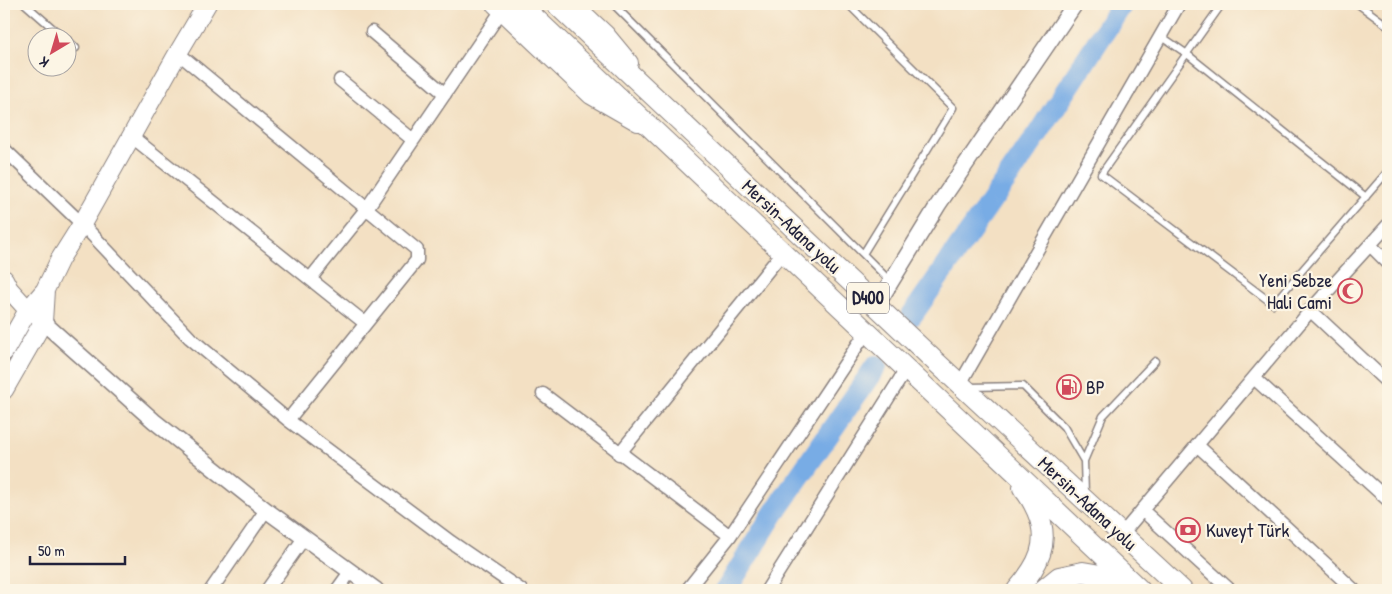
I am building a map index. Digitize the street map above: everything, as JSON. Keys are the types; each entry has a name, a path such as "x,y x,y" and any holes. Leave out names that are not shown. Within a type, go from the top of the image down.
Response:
{"highway":[{"name":"Mersin-Adana yolu","path":"556,4 961,386 1182,590"},
{"name":"Mersin-Adana yolu","path":"505,6 656,132 1140,590"},
{"path":"913,374 1000,461 1029,495 1041,521 1044,544 1037,562 1017,590"},
{"path":"1043,590 1059,577 1083,572 1106,576 1132,590"}],"main road":[{"path":"4,352 28,310 45,290 60,260 208,4"},
{"path":"573,4 605,34 674,114"},
{"path":"6,284 28,310"},
{"path":"4,390 43,322 45,290"}],"street":[{"path":"876,306 938,205 1075,4"},
{"path":"961,386 1179,4"},
{"path":"310,279 367,208 505,6"},
{"path":"372,32 445,94"},
{"path":"178,53 417,250 417,260 288,420"},
{"path":"340,80 414,140"},
{"path":"131,136 366,323"},
{"path":"4,149 82,224 190,338 288,420 451,542 521,590"},
{"path":"1122,534 1310,310 1388,225"},
{"path":"1370,245 1388,262"},
{"path":"620,454 783,252"},
{"path":"28,310 154,421 266,510 376,590"},
{"path":"1310,310 1388,383"},
{"path":"687,590 730,536 866,330"},
{"path":"767,590 913,374"},
{"path":"1254,378 1388,500"},
{"path":"543,394 730,536"},
{"path":"1197,445 1354,590"},
{"path":"211,590 266,510"},
{"path":"1142,510 1230,590"},
{"path":"268,590 304,538"},
{"path":"337,590 350,572"}],"lane":[{"path":"25,4 53,28"},
{"path":"613,4 891,282"},
{"path":"848,4 953,108 863,254"},
{"path":"1222,4 1101,174 1273,304 1388,171"},
{"path":"1358,4 1388,26"},
{"path":"1161,36 1187,54 1366,197"},
{"path":"1085,500 1084,461 1103,416 1155,361"},
{"path":"961,386 1023,386 1064,427 1084,461"}],"green space":[{"path":"1071,580 1101,583 1108,590 1058,590"}],"waterway":[{"path":"912,315 1038,134 1122,4"},
{"path":"726,590 774,513 876,366"}],"place":[{"name":"Yeni Sebze Hali Cami","path":"1350,291"},
{"name":"BP","path":"1069,387"},
{"name":"Kuveyt Türk","path":"1188,530"}]}
